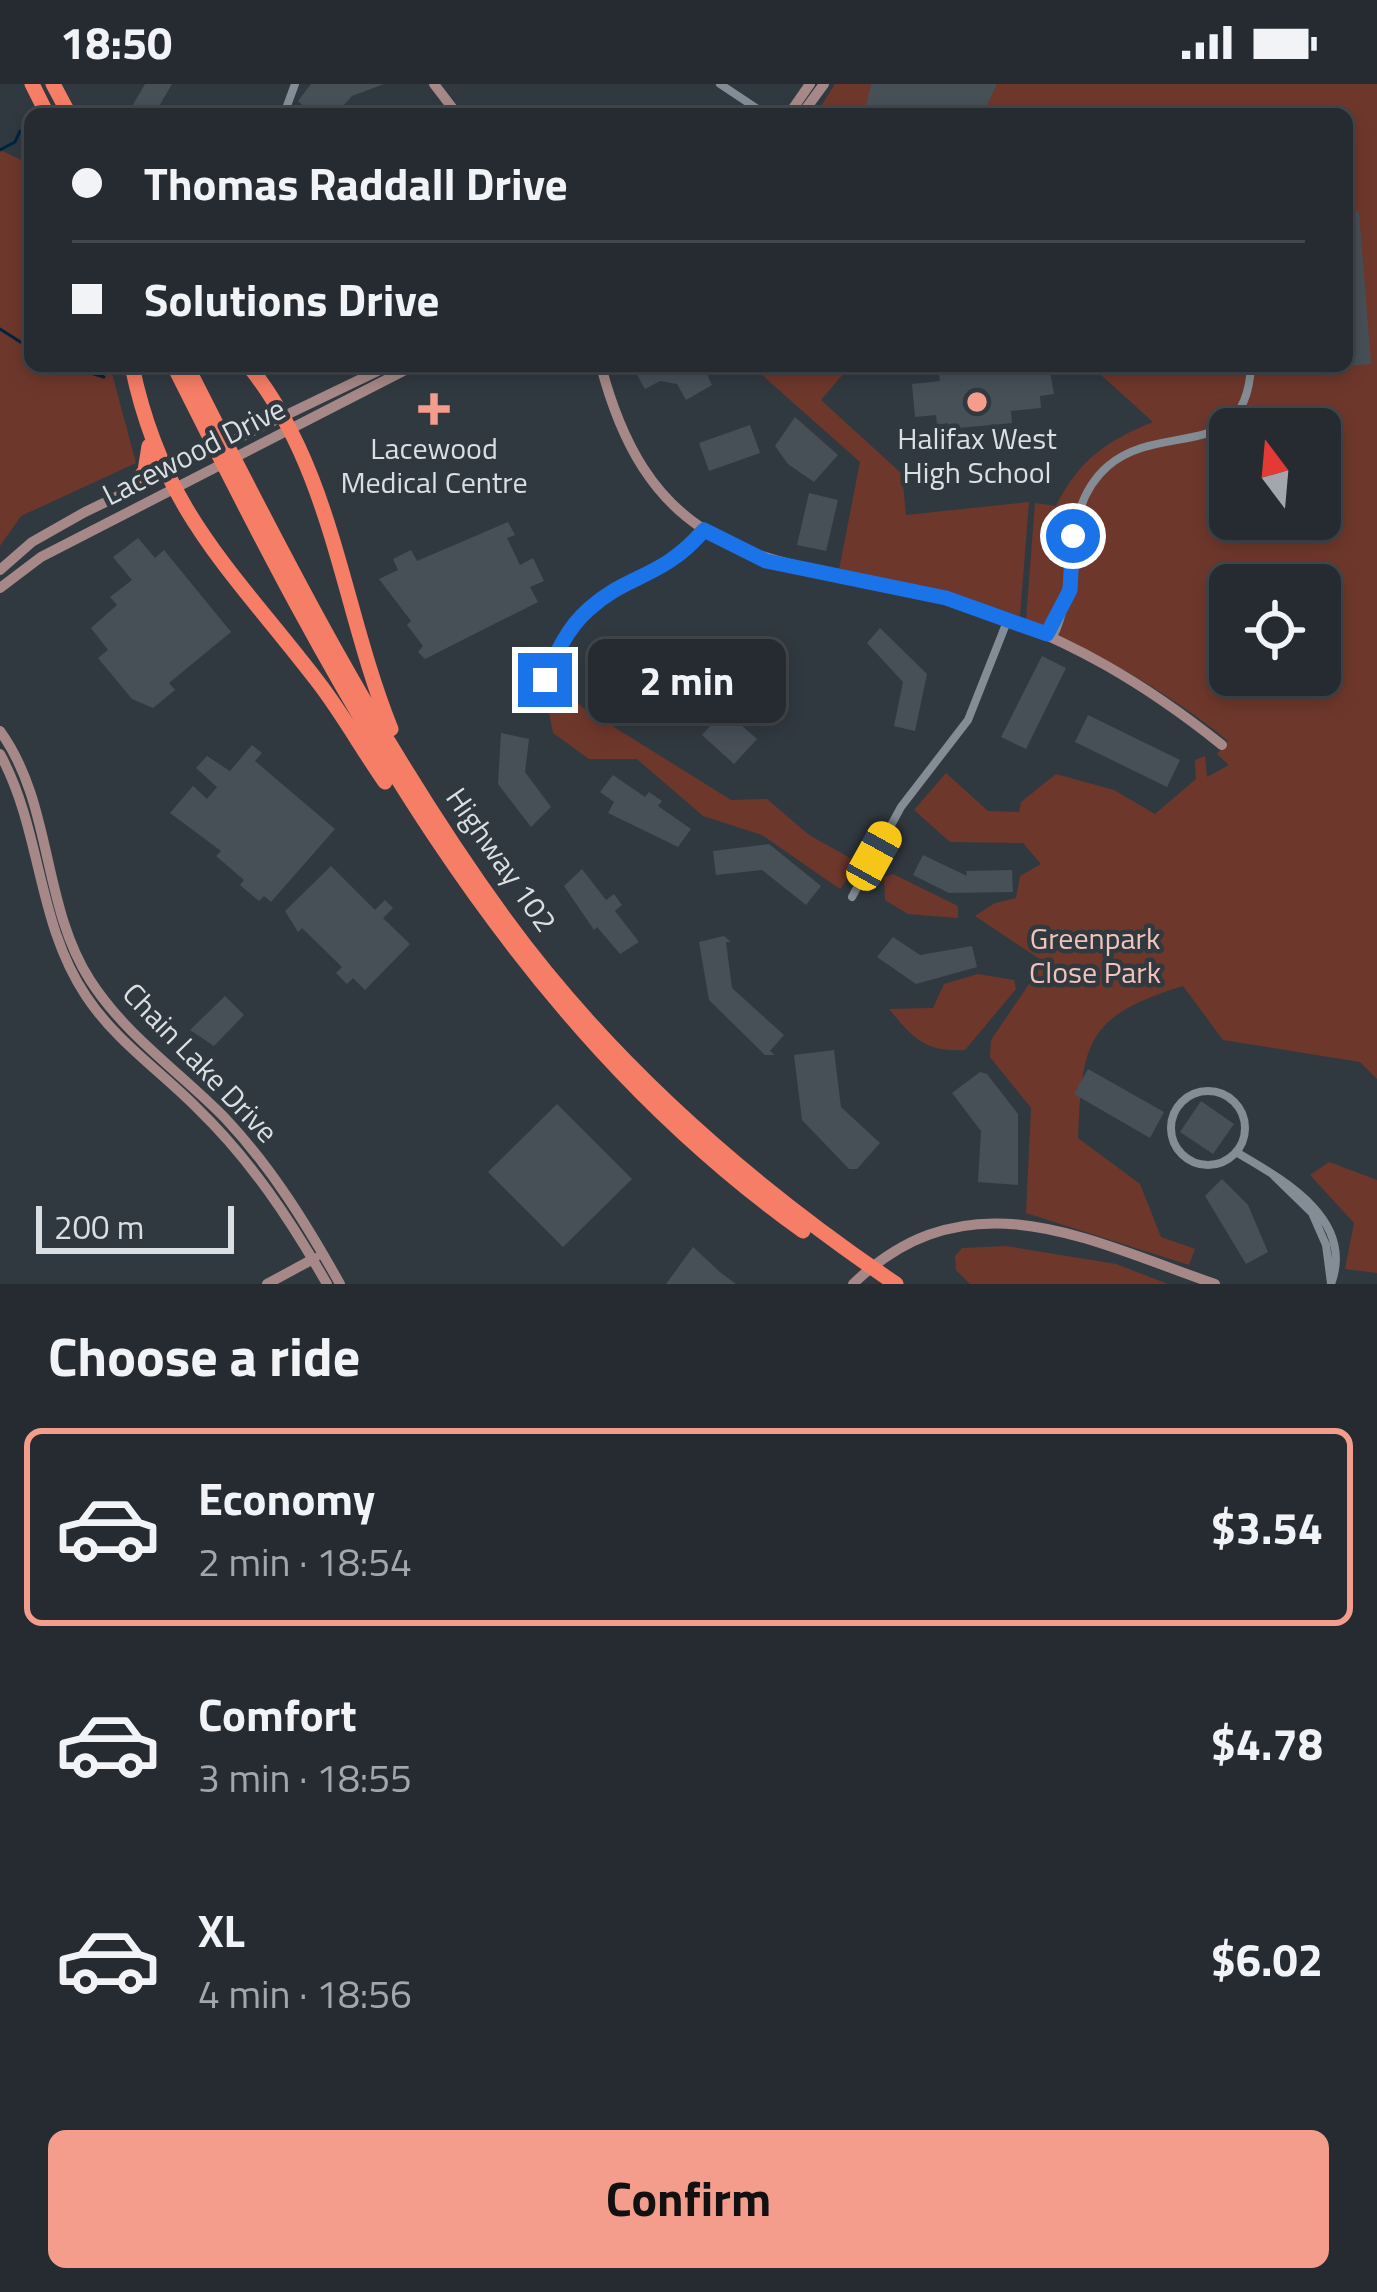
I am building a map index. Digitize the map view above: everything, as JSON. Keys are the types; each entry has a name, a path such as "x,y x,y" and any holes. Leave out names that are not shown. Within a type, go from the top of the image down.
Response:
{"highway":[{"path":"133,372 149,436 168,482 206,547 322,686 440,863 544,989"},
{"name":"Highway 102","path":"178,372 211,427"},
{"name":"Highway 102","path":"189,372 238,482 385,766 455,872 544,989 676,1125 760,1199 885,1282"},
{"path":"254,372 288,423 320,495 348,609 399,748 506,920"},
{"path":"129,491 145,470 149,436"},
{"name":"Highway 102","path":"238,482 398,758 506,920 570,998 681,1113 856,1262"}],"street":[{"path":"434,84 452,108"},
{"path":"720,84 756,108"},
{"name":"Lacewood Drive","path":"288,423 377,372"},
{"name":"Lacewood Drive","path":"0,588 41,557 168,482 400,372"},
{"path":"603,372 629,448 665,496 704,530 737,550 789,568 912,590 1008,619 1142,685 1222,745"},
{"path":"1050,636 1070,590 1076,519 1094,481 1112,463 1140,448 1223,428 1245,403 1250,372"},
{"name":"Lacewood Drive","path":"0,570 52,530 129,491 168,482"},
{"path":"545,680 572,626 587,610 673,564 704,530"},
{"path":"852,897 901,807 968,720 1008,619"},
{"name":"Chain Lake Drive","path":"0,730 28,783 62,920 92,982 135,1036 243,1137 318,1256 327,1284"},
{"name":"Chain Lake Drive","path":"0,754 24,811 54,936 88,1000 252,1167 340,1284"},
{"path":"1213,1091 1235,1102 1245,1125 1236,1152 1207,1165 1185,1157 1171,1125 1180,1103 1213,1091"},
{"path":"1236,1152 1274,1176 1312,1213 1326,1246 1331,1284"},
{"path":"854,1284 880,1260 920,1238 960,1225 1000,1222 1053,1228 1214,1284"},
{"path":"267,1284 318,1256"}],"green space":[{"name":"Greenpark Close Park","path":"835,84 1377,84 1377,1079 1360,1062 1223,1040 1183,986 1126,1009 1108,1022 1087,1056 1078,1138 1140,1184 1161,1237 1195,1249 1189,1265 1026,1213 1031,1108 990,1057 991,1040 1044,962 975,916 995,903 1016,898 1020,876 1041,864 1023,843 950,842 914,810 946,773 988,811 1019,812 1021,802 1056,774 1114,790 1155,814 1196,779 1195,760 1205,756 1207,777 1229,765 1217,754 1228,741 1180,705 1026,619 1035,503 1056,506 1074,476 1121,437 1153,422 1098,372 1353,372 1353,108 820,108"},
{"path":"0,150 24,161 24,372 112,372 136,463 21,516 0,546"},
{"path":"759,372 845,372 821,400 902,474 906,515 1029,502 1020,616 935,589 839,570 860,462"},
{"path":"559,664 567,693 582,707 731,800 767,799 809,835 859,863 840,889 762,835 703,816 637,759 589,759 553,733 546,697 560,687"},
{"path":"893,874 958,906 958,918 908,914 885,900 884,877"},
{"path":"978,974 1014,980 1016,989 965,1050 921,1042 889,1009 933,1008 944,984"},
{"path":"1329,1162 1377,1180 1377,1273 1345,1269 1354,1223 1310,1175"},
{"path":"1006,1246 1116,1264 1168,1284 970,1284 956,1270 955,1256 962,1248"}],"building":[{"path":"145,84 172,84 158,108 131,108"},
{"path":"311,84 384,84 352,96 341,108 306,108 298,101"},
{"path":"871,84 997,84 986,108 865,108"},
{"path":"1359,211 1371,364 1353,366 1353,212"},
{"path":"635,372 706,372 712,385 686,400 677,384 660,381 645,389"},
{"name":"Halifax West High School","path":"939,372 1050,372 1054,394 1040,396 1041,408 1011,411 1012,423 948,429 948,423 937,425 936,415 915,417 912,384 940,381"},
{"path":"795,417 838,455 814,482 788,464 775,446"},
{"path":"750,425 760,453 709,471 699,443"},
{"path":"809,493 838,500 826,551 797,545"},
{"path":"508,522 515,535 507,538 520,565 533,558 544,581 530,587 538,602 425,659 418,652 423,646 407,625 411,621 379,579 398,570 393,559 411,550 417,561"},
{"path":"138,538 155,558 164,550 231,632 169,683 175,690 153,708 132,699 98,658 108,650 91,628 117,605 110,597 132,580 113,557"},
{"path":"880,628 927,674 915,731 894,726 903,682 867,643"},
{"path":"638,652 686,695 679,714 673,709 666,717 658,712 617,671"},
{"path":"1042,656 1066,668 1026,749 1001,737"},
{"path":"724,710 757,739 734,764 702,735"},
{"path":"1088,715 1180,760 1167,787 1075,742"},
{"path":"501,733 529,739 525,772 551,807 531,827 498,784"},
{"path":"252,745 262,753 255,761 335,829 271,902 264,896 259,901 240,885 244,880 216,856 221,851 170,813 193,786 207,799 217,787 196,768 207,756 230,771"},
{"path":"613,775 645,797 649,792 662,801 658,806 691,829 678,847 608,813 614,802 600,792"},
{"path":"769,844 821,886 806,905 762,870 716,875 713,851"},
{"path":"923,855 967,876 966,871 1012,870 1013,892 949,893 913,875"},
{"path":"331,866 375,910 385,900 393,908 383,918 410,944 365,990 353,978 347,984 336,973 342,967 302,928 298,932 285,911"},
{"path":"582,869 606,900 614,894 622,905 615,911 639,942 620,954 597,927 594,930 564,886"},
{"path":"724,936 731,942 726,942 732,988 784,1035 770,1051 775,1055 765,1055 709,1000 699,942"},
{"path":"893,937 920,955 972,946 977,967 916,984 877,957"},
{"path":"225,996 244,1015 214,1046 190,1030"},
{"path":"834,1050 841,1107 880,1143 857,1169 849,1169 802,1120 794,1055"},
{"path":"1088,1069 1164,1112 1150,1138 1074,1094"},
{"path":"980,1072 987,1074 1018,1114 1018,1185 978,1182 981,1131 952,1093"},
{"path":"1201,1101 1234,1124 1213,1154 1180,1132"},
{"path":"557,1104 632,1179 563,1247 488,1172"},
{"path":"1222,1179 1248,1205 1268,1252 1246,1264 1205,1196"},
{"path":"693,1247 721,1273 736,1284 666,1284"}],"waterway":[{"path":"0,150 15,142 20,131"},
{"path":"0,329 24,344"},
{"path":"88,372 104,377"}],"place":[{"name":"Halifax West High School","path":"977,402"},
{"name":"Lacewood Medical Centre","path":"434,409"}],"route":[{"path":"545,680 559,647 587,610 609,594 673,564 704,530 737,550 789,568 946,598 1047,634 1070,590 1073,536"}]}
